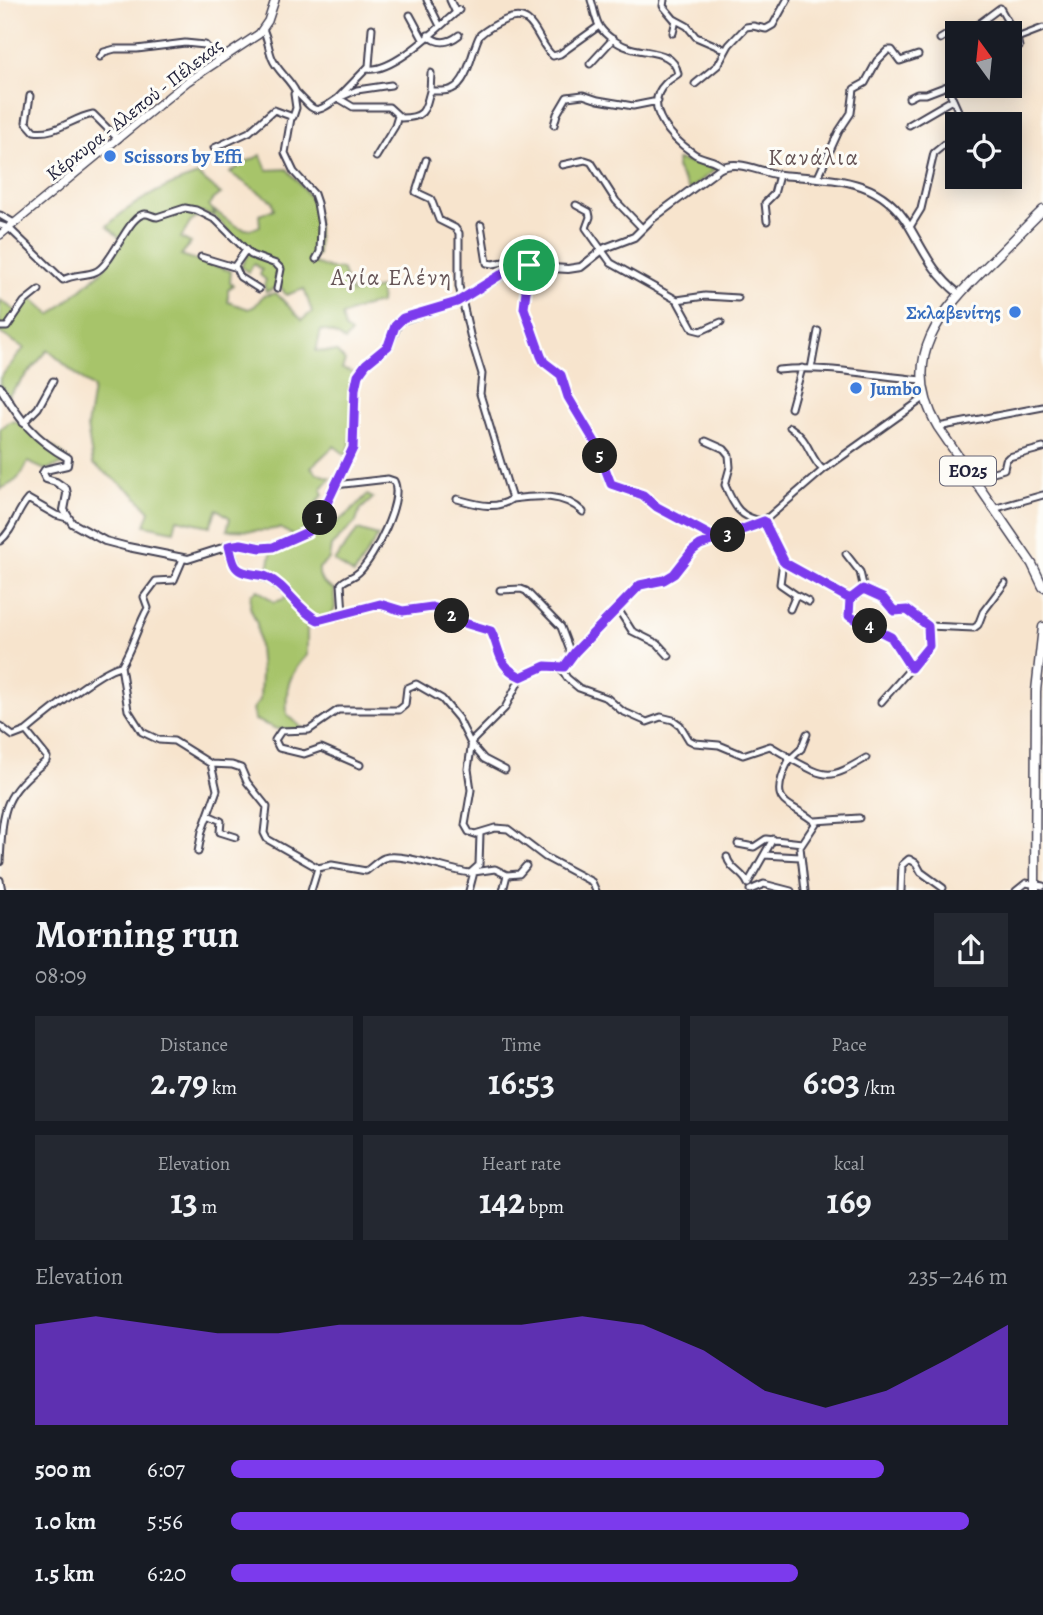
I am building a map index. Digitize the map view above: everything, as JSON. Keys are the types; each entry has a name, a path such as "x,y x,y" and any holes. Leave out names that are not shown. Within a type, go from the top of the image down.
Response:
{"main road":[{"path":"263,29 275,0"},
{"name":"Κέρκυρα - Αλεπού - Πέλεκας","path":"0,235 188,81 263,29"},
{"name":"ΕΟ25","path":"1043,210 958,294 942,315 930,336 922,380 924,398 937,427 1031,564 1043,587"},
{"path":"1038,886 1039,716 1043,627"}],"street":[{"path":"427,0 440,26"},
{"path":"367,69 390,65 440,26 457,11 450,0"},
{"path":"592,0 598,26 613,39 628,48 659,52 678,70 678,74 664,84 659,93 660,117 668,132 693,153 716,161 723,167"},
{"path":"664,0 664,7 696,37 726,50"},
{"path":"695,84 716,67 726,50 746,27 770,27 787,0"},
{"path":"982,21 1000,8 1007,21"},
{"path":"410,15 426,37 434,41 448,42 459,35"},
{"path":"430,91 456,87 470,63 479,37 504,20 516,17 525,19 553,56 598,26"},
{"path":"673,33 676,20"},
{"path":"263,29 269,41 271,57 309,108 315,111 338,98 367,69 372,28"},
{"path":"1022,36 1043,28"},
{"path":"940,39 945,36"},
{"path":"590,64 613,39"},
{"path":"100,57 104,51 115,49 185,43 205,45 218,60"},
{"path":"817,177 839,131 851,113 854,89 866,83 877,61 888,50 892,50 901,62 918,55"},
{"path":"338,98 353,107 391,108 404,118 421,114 426,108 430,91 430,73"},
{"path":"338,98 358,90 391,85"},
{"path":"909,98 945,87"},
{"path":"296,92 296,108 291,118 285,153 294,172 314,194 317,203 321,226 320,253 316,259"},
{"path":"554,125 564,100 570,96 583,95 633,106 658,101"},
{"path":"30,96 26,122 34,131 54,130 75,118 93,114 118,139"},
{"path":"909,125 952,100 958,112"},
{"path":"214,148 249,132 274,110 291,118"},
{"path":"376,157 398,116"},
{"path":"910,227 921,209 933,155 945,143"},
{"path":"426,160 416,192 431,199 439,220 458,231 458,277 482,374 481,400 512,499"},
{"path":"562,165 585,160 591,162 616,201 642,229"},
{"path":"0,541 9,533 28,499 105,541 183,559 241,544 271,547 307,532 320,519 354,444 355,389 360,370 388,346 395,326 401,320 462,299 520,265 579,268 601,250 632,238 723,167 735,164 779,175 846,180 869,190 892,206 910,227 929,264 958,294"},
{"path":"767,221 766,202 774,194 779,175"},
{"path":"576,205 589,212 586,228 611,263 677,300 689,325 695,331 721,322"},
{"path":"0,215 61,280 98,271 130,226 144,214 157,217 185,208 196,210 216,220 258,259 276,264 281,269 277,289"},
{"path":"0,225 11,226"},
{"path":"481,225 487,263 514,260 520,265"},
{"path":"235,266 246,250"},
{"path":"201,257 235,266 240,276 259,289"},
{"path":"529,265 524,295 526,315 541,356 544,362 561,375 568,397 595,442 608,480 611,484 643,495 657,507 717,539"},
{"path":"0,327 7,327 24,302 39,290"},
{"path":"677,300 705,296 738,298"},
{"path":"811,369 818,331"},
{"path":"778,370 802,368 862,372 922,380"},
{"path":"791,408 802,368"},
{"path":"23,423 38,408 52,381"},
{"path":"0,387 23,423 51,450 69,460 67,465 45,470 43,473 45,478 66,489 68,494 64,510 67,518"},
{"path":"596,890 592,882 545,858 508,829 495,828 480,834 469,832 465,825 471,790 468,769 471,744 505,708 521,677 545,666 561,668 568,664 572,656 640,585 664,580 674,574 692,551 764,521 823,470 924,398"},
{"path":"937,427 1043,407"},
{"path":"790,427 805,439 823,470"},
{"path":"706,441 724,449 730,455 725,485 742,515 751,520 764,521"},
{"path":"972,478 1004,469 1009,457 1043,448"},
{"path":"335,485 385,479 393,480 397,488 386,530 380,542 359,572 341,584 343,613"},
{"path":"993,509 1043,495"},
{"path":"457,499 495,506 503,505 512,499 547,497 574,503 583,512"},
{"path":"764,521 783,561 780,584 809,602"},
{"path":"229,546 237,568 271,579 314,618 319,620 380,604 403,611 438,608 461,622 491,631 504,665 511,673 521,677"},
{"path":"846,554 860,570 864,589"},
{"path":"183,559 174,580 156,581 144,597 148,610 138,625 131,649 121,666 128,710 142,732 159,740 174,741 211,764 241,768 247,782 267,807 264,833 267,839 318,867 332,865 366,871 380,860 390,858 429,863 467,873 495,869 507,875 519,874 526,866"},
{"path":"783,561 850,599"},
{"path":"864,589 883,598 895,611 907,610 928,626 976,627 983,612 1005,583"},
{"path":"500,590 521,589 527,592 562,628 572,656"},
{"path":"850,599 864,589"},
{"path":"790,609 796,595"},
{"path":"850,599 849,616 891,637 911,668"},
{"path":"618,608 634,633 658,644 669,656"},
{"path":"881,702 929,646 928,626"},
{"path":"0,726 13,736 26,731 52,709 110,670 121,666"},
{"path":"561,668 572,683 607,698 622,711 647,722 661,717 677,722 688,740 695,743 719,745 743,755 769,747 790,760 830,776 839,774 866,758"},
{"path":"360,765 320,748 304,754 279,748 275,740 281,731 309,730 338,710 401,709 405,705 407,688 414,684 442,699 458,718 471,744 487,762 505,770"},
{"path":"0,862 4,808 24,779 47,759 46,752 26,731"},
{"path":"807,734 801,749 790,760 782,780 782,798 786,804 815,821 859,818"},
{"path":"198,852 217,790 211,764"},
{"path":"208,815 220,820 220,832 236,837"},
{"path":"805,890 800,857 802,843 815,827 815,821"},
{"path":"469,890 474,872 480,863 480,834"},
{"path":"738,844 753,847 764,839 802,843"},
{"path":"748,883 773,839"},
{"path":"764,855 800,857"},
{"path":"727,857 730,865 745,877 750,890 764,884 787,890"},
{"path":"901,890 902,865 909,859 914,861 921,872 943,888"},
{"path":"312,890 318,867"},
{"path":"503,890 507,875"},
{"path":"1017,890 1023,883 1038,886"}],"green space":[{"path":"261,155 267,170 287,169 315,208 318,255 313,259 314,263 331,269 342,269 352,293 381,288 380,303 342,316 345,329 351,333 345,341 321,330 316,351 337,352 345,361 342,369 356,374 350,446 346,455 334,446 311,467 316,473 331,478 321,489 323,495 316,503 322,507 313,524 294,536 280,528 262,531 227,530 230,518 217,509 210,526 177,519 174,531 145,525 150,511 132,492 93,464 87,427 93,389 48,350 8,396 0,384 0,378 24,348 0,333 0,300 19,313 25,303 33,299 51,315 101,272 123,241 107,226 149,195 198,175 221,194 213,199 209,206 213,210 212,216 202,212 190,223 181,238 191,243 181,255 231,271 230,283 233,285 228,290 228,302 249,309 263,296 276,293 302,320 312,312 304,289 286,295 280,286 266,292 266,280 260,275 262,270 254,264 248,272 241,267 249,252 214,216 215,211 236,226 253,229 260,226 259,215 274,209 272,201 230,173"},
{"path":"677,160 717,168 689,190 676,168"},
{"path":"11,421 23,423 69,462 45,470 28,462 17,479 0,489 0,429"},
{"path":"367,495 373,498 360,510 356,522 331,546 329,559 319,568 322,582 334,590 335,608 332,615 307,622 307,655 290,682 287,714 303,729 277,729 255,720 253,709 260,700 261,672 257,624 250,607 251,594 258,590 274,602 284,599 288,590 267,574 272,549 312,531 319,534 348,514"},
{"path":"358,530 378,536 354,574 334,561"}],"place":[{"name":"Scissors by Effi","path":"110,156"},
{"name":"Σκλαβενίτης","path":"1015,312"},
{"name":"Jumbo","path":"856,388"}],"district":[{"name":"Κανάλια","path":"814,157"},
{"name":"Αγία Ελένη","path":"392,277"}],"route":[{"path":"529,265 513,267 457,302 403,318 397,323 388,346 366,364 358,375 353,448 318,522 307,532 273,547 261,548 241,544 229,546 237,568 271,579 297,605 318,620 380,604 403,611 438,608 461,622 491,631 504,665 511,673 521,677 545,666 564,667 575,652 640,585 664,580 674,574 700,545 756,525 764,521 772,533 783,561 785,563 850,599 863,589 878,595 888,602 894,611 907,610 914,618 928,626 929,646 911,668 891,637 849,616 850,599 839,594 785,563 772,533 764,521 756,525 717,539 705,531 657,507 643,495 611,484 595,442 568,397 561,375 544,362 541,356 524,308 529,265"}]}
